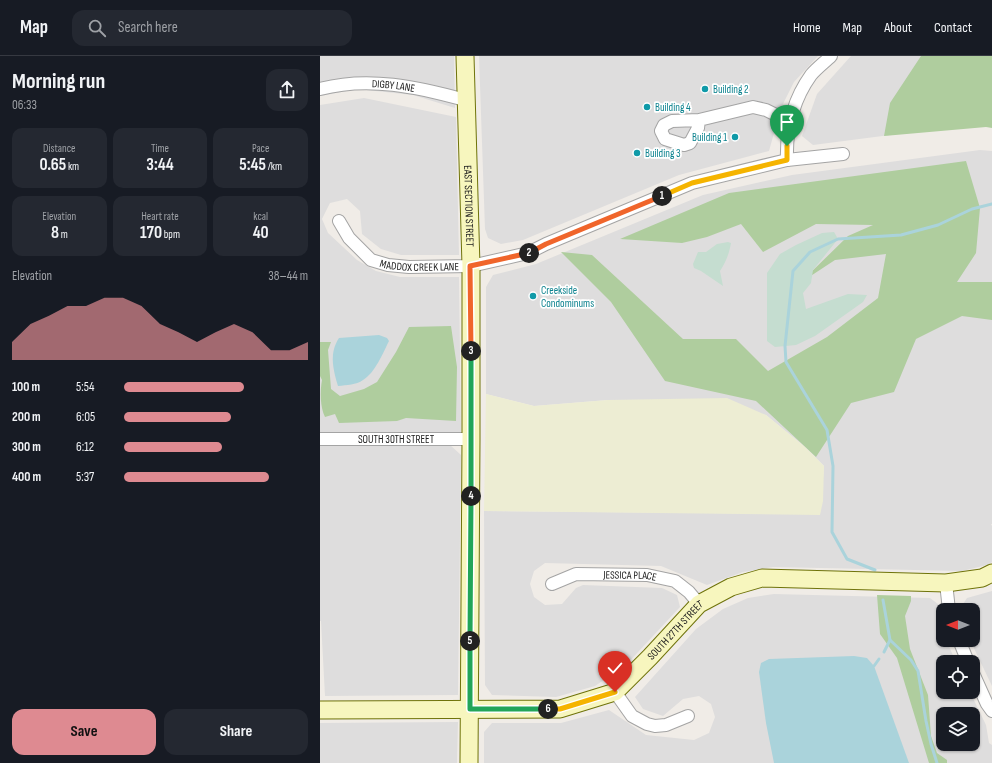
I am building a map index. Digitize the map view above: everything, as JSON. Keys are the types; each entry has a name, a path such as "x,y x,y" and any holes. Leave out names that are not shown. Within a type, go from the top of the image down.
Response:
{"street":[{"name":"EAST SECTION STREET","path":"464,56 470,266 471,439 469,763"},
{"path":"787,160 790,122 796,101 812,75 831,56"},
{"name":"DIGBY LANE","path":"320,89 353,83 392,84 465,100"},
{"path":"699,120 753,107 766,110 790,122"},
{"name":"MADDOX CREEK LANE","path":"339,221 349,238 371,260 388,265 409,267 470,266 528,253 546,244 692,183 787,160 843,154"},
{"name":"SOUTH 30TH STREET","path":"320,439 471,439"},
{"name":"SOUTH 27TH STREET","path":"320,710 560,709 615,692 699,604 731,587 762,578 946,583 982,578 992,573"},
{"name":"JESSICA PLACE","path":"552,584 576,574 647,575 675,582 690,592 699,604"},
{"path":"946,583 948,603"},
{"path":"980,688 992,711"},
{"path":"615,692 632,716 647,724 656,726 666,725 688,716"}],"shaded area":[{"path":"320,56 454,56 455,108 413,95 357,89 320,96"},
{"path":"479,56 818,56 794,82 781,108 769,151 679,175 523,240 501,244 488,238 485,229"},
{"path":"851,56 992,56 983,123 813,145 802,136 817,94"},
{"path":"364,98 456,117 459,255 401,255 381,249 362,234 360,211 347,199 330,203 322,219 328,233 357,260 376,271 400,277 459,277 461,432 320,432 320,105"},
{"path":"980,150 992,151 992,562 987,565 962,571 773,567 743,572 707,585 661,566 545,563 534,571 530,584 534,597 545,605 562,604 576,588 583,585 662,588 677,595 680,607 626,665 595,686 556,697 492,695 485,685 484,511 820,514 824,466 805,447 766,415 608,400 534,406 486,394 486,287 493,275 536,264 703,195 792,175"},
{"path":"450,445 461,455 458,695 325,696 320,621 320,446"},
{"path":"992,591 992,686 980,661 980,655 977,655 973,647 980,647 980,603 964,603 967,598"},
{"path":"774,594 930,598 937,603 936,647 949,647 953,655 936,655 936,699 973,699 977,707 936,707 936,751 980,751 980,713 986,725 989,743 992,745 992,763 484,763 484,732 492,723 561,723 609,710 646,735 694,740 709,733 715,717 711,704 699,696 683,699 663,716 643,709 635,697 696,629 723,609 748,598"},
{"path":"458,722 457,763 320,763 320,723"}],"green space":[{"path":"921,56 992,56 992,128 986,127 884,136 890,103"},
{"path":"966,161 980,208 976,253 957,282 992,282 992,320 962,316 916,339 894,392 851,403 816,457 756,401 665,381 611,302 561,252 592,255 683,339 736,339 768,371 827,337 878,298 886,254 835,260 800,283 848,236 873,225 816,224 763,252 741,224 707,237 682,243 620,239 729,193"},
{"path":"834,232 838,239 813,270 811,283 803,293 806,309 848,294 867,295 863,302 815,336 796,345 775,347 767,341 767,273 780,254 822,233"},
{"path":"728,242 731,243 729,251 726,261 720,271 723,286 694,268 693,264 698,252 706,252 717,244"},
{"path":"451,326 457,367 456,421 406,418 397,421 339,423 335,414 325,417 321,399 322,380 320,376 320,342 331,342 328,350 331,389 340,396 364,389 377,382 396,352 409,327"},
{"path":"486,394 534,406 608,400 727,398 766,415 805,447 824,466 823,501 820,515 484,511"},
{"path":"877,595 911,596 911,601 905,616 910,649 928,695 931,736 937,753 947,760 947,763 929,763 897,658 880,634"}],"water":[{"path":"379,335 387,338 389,341 371,373 357,383 338,386 333,367 333,355 339,338"},
{"path":"854,656 867,658 874,666 909,763 774,763 766,723 759,672 761,663 769,659"}],"waterway":[{"path":"875,570 847,559 832,532 833,466 827,430 786,362 785,346 793,271 810,252 838,239 901,235 938,225 972,209 992,204"},
{"path":"883,600 890,640 911,660 918,671 926,721 937,763"},
{"path":"884,652 890,640"},
{"path":"874,666 879,659"}],"place":[{"name":"Building 2","path":"705,89"},
{"name":"Building 4","path":"647,107"},
{"name":"Building 1","path":"735,137"},
{"name":"Building 3","path":"637,153"},
{"name":"Creekside Condominums","path":"533,296"}],"route":[{"path":"615,692 560,709 470,709 470,266 528,253 546,244 692,183 787,160 787,146"}]}
